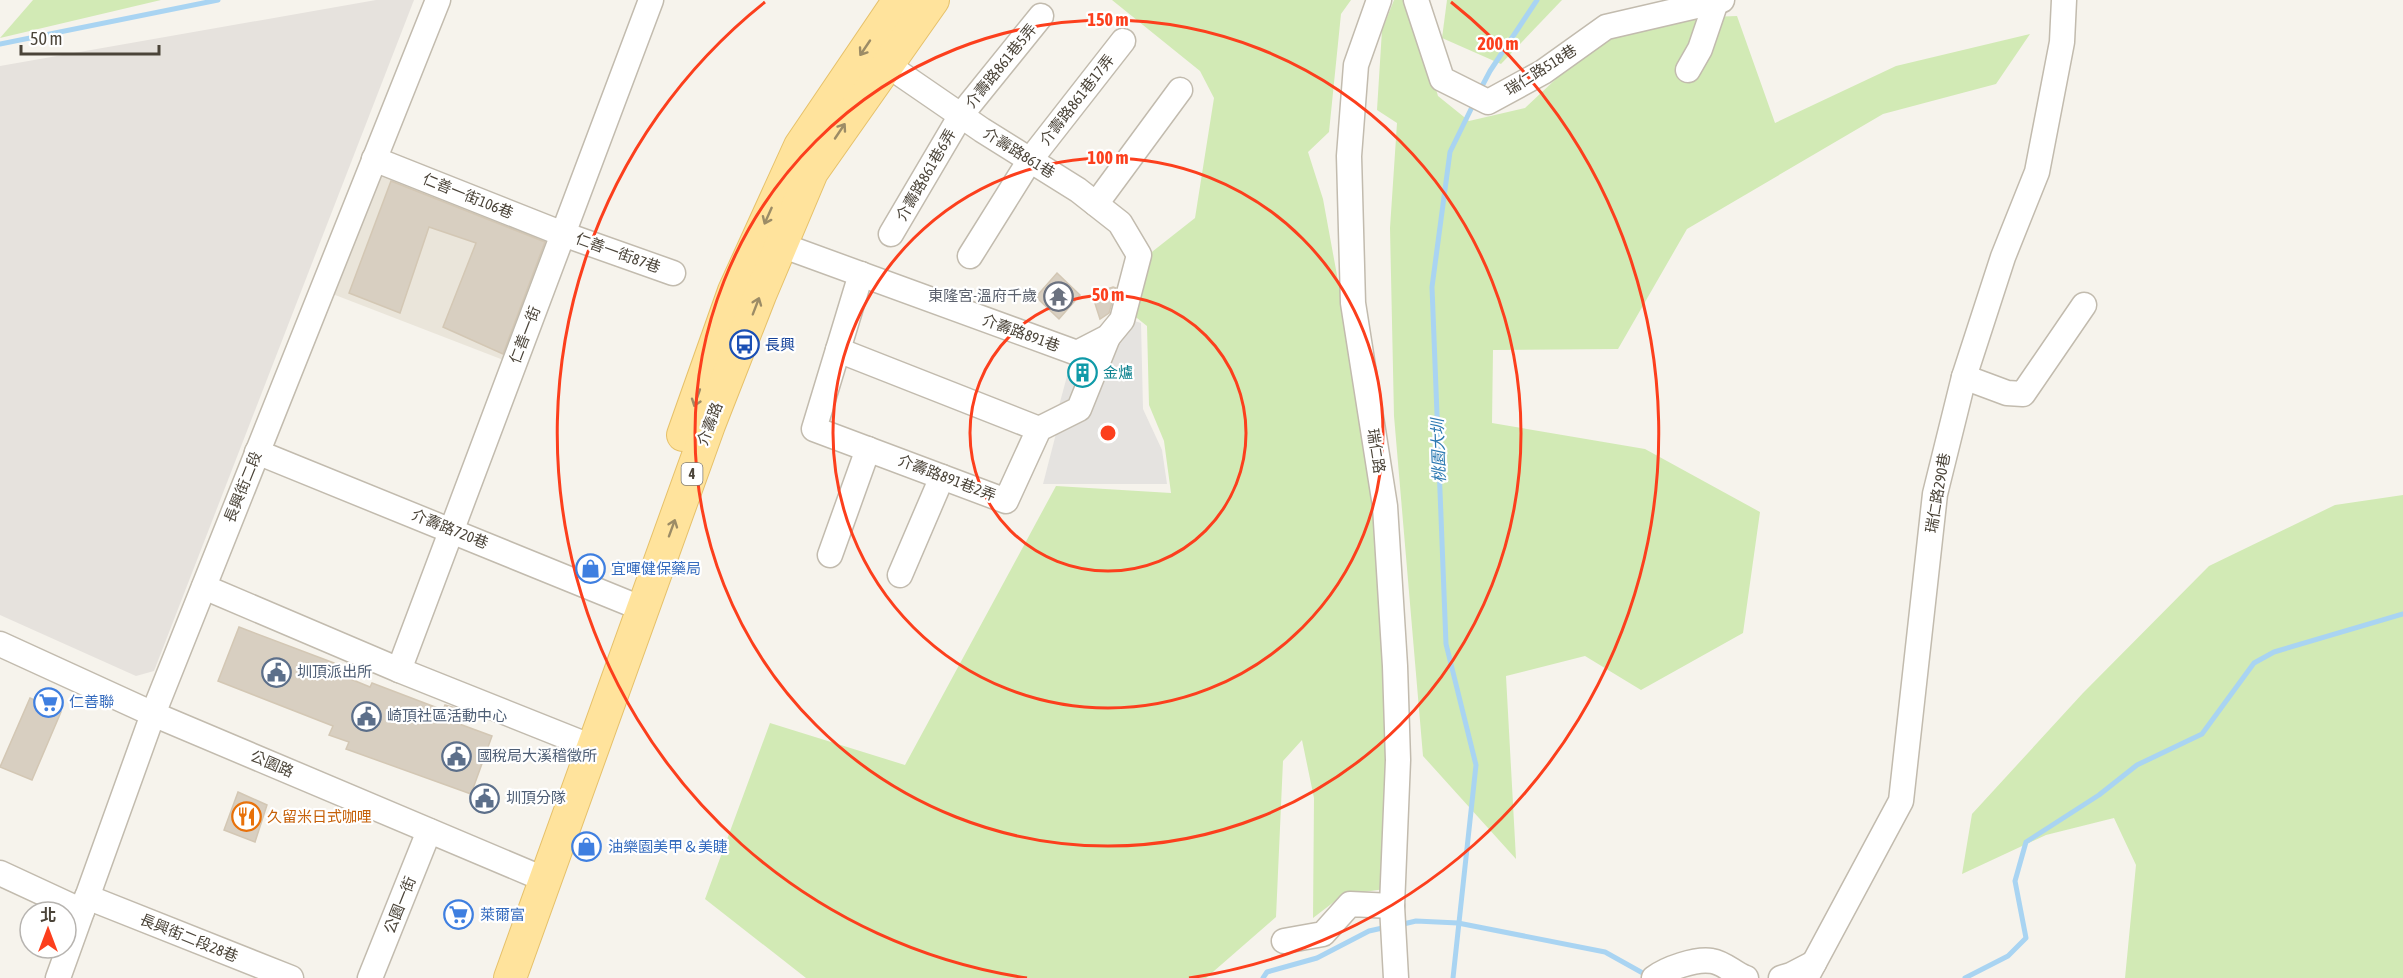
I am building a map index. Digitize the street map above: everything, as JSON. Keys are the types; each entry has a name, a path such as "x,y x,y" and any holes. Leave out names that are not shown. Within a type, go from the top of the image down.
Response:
{"main road":[{"name":"介壽路","path":"510,978 537,877 634,604 734,291 800,146 899,0"},
{"name":"介壽路","path":"634,604 812,172 933,0"},
{"name":"介壽路","path":"491,978 537,877"}],"street":[{"name":"長興街二段","path":"58,978 153,714 438,0"},
{"name":"仁善一街","path":"399,670 651,0"},
{"name":"瑞仁路","path":"1379,0 1356,65 1349,156 1353,303 1384,506 1395,666 1398,760 1392,938 1396,978"},
{"name":"瑞仁路518巷","path":"1416,0 1415,4 1442,79 1488,102 1543,72 1606,27 1719,1"},
{"name":"瑞仁路290巷","path":"1810,970 1901,801 1935,494 1964,377 2003,257 2037,172 2062,42 2064,0"},
{"path":"1688,70 1700,49 1719,1"},
{"name":"介壽路861巷5弄","path":"961,115 1041,16"},
{"name":"介壽路861巷17弄","path":"970,256 1030,160 1123,41"},
{"name":"介壽路861巷","path":"886,64 1078,190 1120,224 1139,255 1122,320 1108,338"},
{"path":"1096,204 1180,90"},
{"name":"介壽路861巷6弄","path":"891,234 961,115"},
{"name":"仁善一街106巷","path":"374,159 563,234"},
{"name":"仁善一街87巷","path":"563,234 673,273"},
{"name":"介壽路891巷","path":"781,245 1077,353 1108,338"},
{"path":"861,274 838,350 1039,429 1079,410 1108,338"},
{"path":"1964,377 2007,393 2023,394 2085,305"},
{"name":"介壽路891巷2弄","path":"838,350 814,429 1006,501 1039,429"},
{"path":"830,555 868,449"},
{"name":"介壽路720巷","path":"257,452 634,604"},
{"path":"900,575 942,477"},
{"path":"204,587 399,670 584,744"},
{"name":"公園路","path":"0,644 153,714 537,877"},
{"name":"公園一街","path":"370,978 429,831"},
{"name":"長興街二段28巷","path":"0,873 291,978"},
{"path":"1284,941 1323,934 1350,904 1392,906"},
{"path":"1660,974 1703,961 1713,961 1746,978"},
{"path":"1780,978 1810,970"}],"shaded area":[{"path":"376,0 414,0 154,671 136,676 0,615 0,66"},
{"path":"378,169 552,238 506,361 330,293"},
{"path":"1125,318 1141,323 1143,409 1162,450 1167,484 1043,484 1059,422 1056,417 1077,339 1110,339"}],"green space":[{"path":"33,0 161,0 0,38"},
{"path":"1112,0 1351,0 1341,14 1329,132 1308,152 1323,199 1352,357 1383,573 1385,889 1343,895 1313,918 1314,798 1302,740 1283,761 1276,917 1206,978 806,978 705,899 770,723 905,765 1056,486 1171,493 1164,441 1149,405 1147,326 1132,314 1148,255 1195,218 1214,98 1200,71"},
{"path":"1394,0 1410,0 1438,96 1469,121 1525,108 1591,46 1658,19 1737,16 1775,123 1896,66 2030,34 1996,84 1883,114 1687,229 1618,349 1493,350 1492,423 1645,449 1760,512 1743,633 1641,690 1585,656 1506,676 1516,859 1423,756 1394,416 1390,228 1397,123 1377,110 1382,30"},
{"path":"1447,0 1562,0 1501,64 1442,38"},
{"path":"2403,495 2403,978 2125,978 2136,865 2114,818 2046,835 1962,874 1972,814 2083,693 2209,566 2335,505"}],"building":[{"path":"391,181 545,242 503,354 443,327 476,243 429,227 400,313 349,293"},
{"name":"東隆宮-溫府千歲","path":"1057,273 1080,295 1059,319 1036,297"},
{"path":"1116,288 1109,313 1100,319 1092,294"},
{"path":"239,627 334,663 331,671 370,687 372,683 443,710 445,705 459,709 454,722 492,736 471,794 346,749 349,742 329,735 333,726 218,681"},
{"path":"30,698 61,712 32,780 0,767"},
{"name":"久留米日式咖哩","path":"238,792 267,805 255,842 224,830"}],"waterway":[{"path":"0,44 218,0"},
{"name":"桃園大圳","path":"1480,90 1537,0"},
{"name":"桃園大圳","path":"1453,978 1476,765 1446,644 1432,287 1450,152 1475,101"},
{"path":"1965,978 2008,956 2026,938 2015,881 2026,842 2099,795 2137,765 2202,734 2254,663 2274,652 2403,614"},
{"path":"1399,925 1416,921 1458,923 1605,952 1648,976"},
{"path":"1263,978 1267,972 1317,958 1369,931 1387,927"}],"place":[{"name":"東隆宮-溫府千歲","path":"1058,296"},
{"name":"長興","path":"744,345"},
{"name":"金爐","path":"1082,373"},
{"name":"宜暉健保藥局","path":"590,569"},
{"name":"圳頂派出所","path":"276,672"},
{"name":"仁善聯","path":"48,702"},
{"name":"崎頂社區活動中心","path":"366,716"},
{"name":"國稅局大溪稽徵所","path":"456,756"},
{"name":"圳頂分隊","path":"485,798"},
{"name":"久留米日式咖哩","path":"246,817"},
{"name":"油樂園美甲＆美睫","path":"587,847"},
{"name":"萊爾富","path":"459,915"}]}
